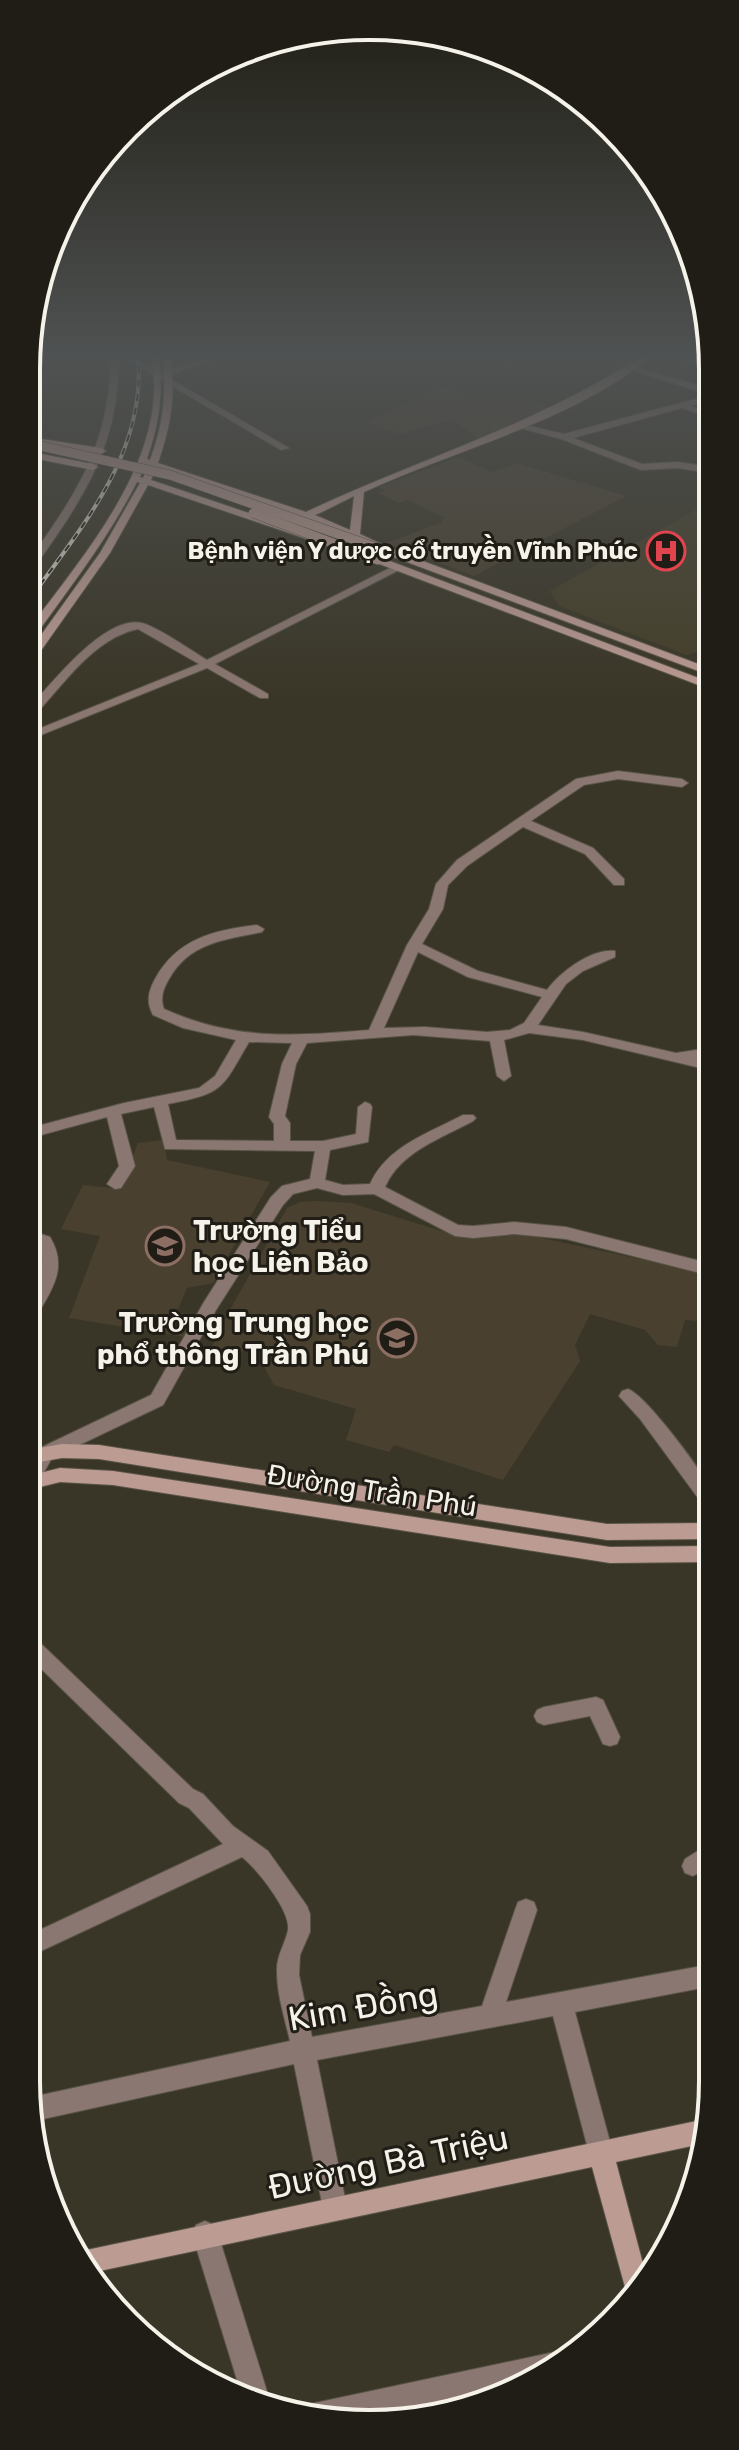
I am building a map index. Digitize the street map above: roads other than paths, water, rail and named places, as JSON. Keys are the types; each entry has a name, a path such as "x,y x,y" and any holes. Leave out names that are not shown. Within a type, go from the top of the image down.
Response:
{"main road":[{"path":"84,469 88,477"},
{"path":"118,469 167,482 699,682"},
{"path":"40,621 91,549 139,469"},
{"path":"40,643 144,487 152,469"},
{"path":"156,469 392,553 697,667"},
{"path":"172,469 355,534 392,553"},
{"path":"305,516 412,469"},
{"path":"160,485 164,478 184,473"},
{"path":"134,478 144,487 175,490"},
{"path":"144,487 160,485 330,547 378,560"},
{"path":"355,534 359,490"},
{"path":"581,638 596,630"},
{"path":"683,676 697,667"},
{"name":"Đường Trần Phú","path":"40,1453 77,1451 119,1455 607,1532 699,1531"},
{"name":"Đường Trần Phú","path":"40,1480 60,1475 102,1477 610,1555 699,1554"},
{"name":"Đường Bà Triệu","path":"93,2260 695,2133"},
{"path":"601,2153 634,2277"}],"street":[{"path":"40,551 92,469"},
{"path":"40,732 205,665 398,568"},
{"path":"40,704 100,642 125,627 140,626 264,696"},
{"path":"375,1033 414,945 436,909 442,884 480,849 580,782 604,775 682,783"},
{"path":"522,822 589,851 619,882"},
{"path":"257,929 223,932 182,950 154,993 158,1012 172,1021 244,1039 432,1031 457,1037 515,1034 528,1028 550,995 579,968 610,954"},
{"path":"414,945 473,974 550,995"},
{"path":"528,1028 583,1036 699,1063"},
{"path":"496,1036 504,1076"},
{"path":"282,1146 282,1123 277,1117 289,1064 302,1038"},
{"path":"40,1130 204,1092 220,1079 244,1039"},
{"path":"669,1056 699,1053"},
{"path":"160,1101 170,1145 323,1146 363,1138 365,1107"},
{"path":"113,1111 127,1166 115,1184"},
{"path":"376,1189 380,1176 398,1159 468,1118"},
{"path":"317,1183 323,1146"},
{"path":"40,1450 157,1400 210,1306 277,1201 288,1190 317,1183 343,1190 376,1189 455,1230 473,1232 514,1228 566,1233 699,1267"},
{"path":"40,1240 44,1241 53,1260 40,1290"},
{"path":"628,1396 646,1414 699,1485"},
{"path":"40,1656 186,1796 196,1801 225,1833 260,1858 299,1914 299,1932 289,1955 288,1975 335,2208"},
{"path":"544,1716 596,1706 610,1737"},
{"path":"40,1941 243,1846"},
{"path":"489,2018 526,1910"},
{"name":"Kim Đồng","path":"41,2107 304,2051 699,1978"},
{"path":"562,2005 601,2153"},
{"path":"205,2234 253,2389"},
{"path":"370,2410 439,2402 501,2383"}],"railway":[{"path":"40,585 91,513 115,469"}],"place":[{"name":"Bệnh viện Y dược cổ truyền Vĩnh Phúc","path":"666,551"},
{"name":"Trường Tiểu học Liên Bảo","path":"165,1246"},
{"name":"Trường Trung học phổ thông Trần Phú","path":"397,1338"}]}
